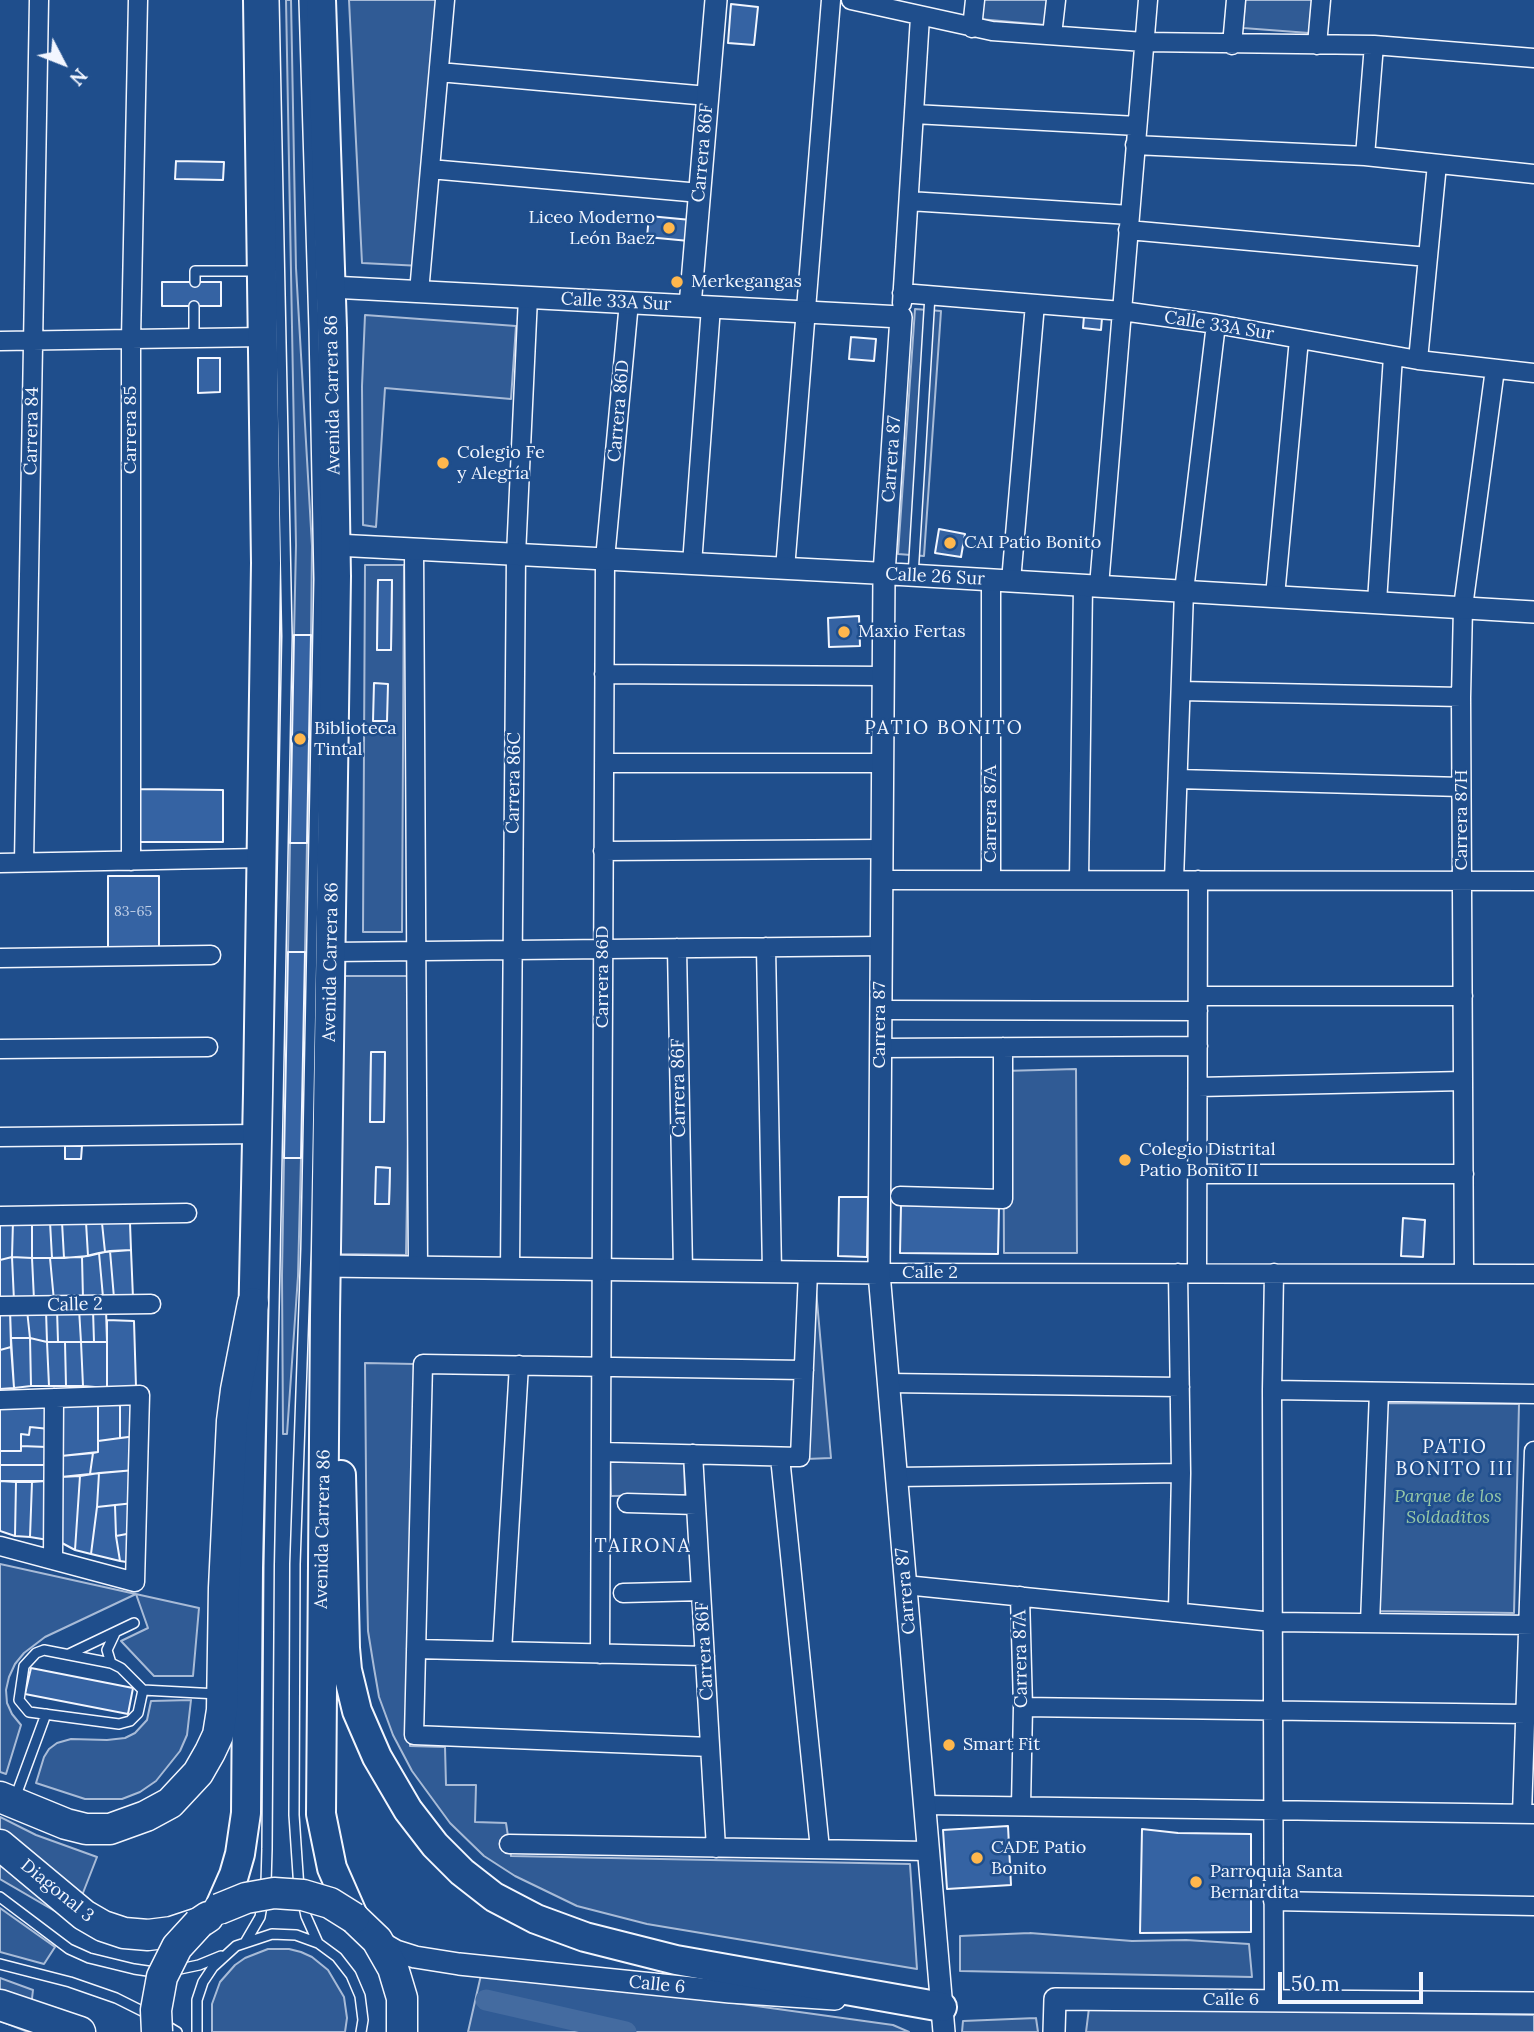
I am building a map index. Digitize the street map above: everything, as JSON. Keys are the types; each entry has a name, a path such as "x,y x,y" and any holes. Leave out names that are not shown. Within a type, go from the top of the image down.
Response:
{"highway":[{"path":"7,1800 66,1824 86,1829 110,1829 159,1810 181,1793 198,1773 210,1752 218,1735 223,1694 224,1588 232,1421 253,1303"},
{"name":"Diagonal 3","path":"0,1845 84,1915 103,1926 124,1933 149,1935 172,1932 246,1898 274,1893 293,1894 330,1903 354,1918 377,1940 393,1968 402,1998 402,2032"},
{"path":"158,2032 156,2010 162,1977 177,1947 209,1916"},
{"path":"0,2005 80,2032"}],"main road":[{"path":"209,1916 234,1875 246,1813 247,1568 266,563 258,0"},
{"name":"Avenida Carrera 86","path":"321,0 331,287 336,545 321,1814 332,1868 354,1918"},
{"path":"325,1315 342,1485 342,1605 352,1692 377,1757 408,1810 435,1845 462,1872 494,1897 536,1919 585,1937 676,1960 943,2019"}],"street":[{"name":"Carrera 84","path":"24,862 39,0"},
{"name":"Carrera 85","path":"131,861 131,339 138,0"},
{"path":"418,292 445,0"},
{"name":"Carrera 86F","path":"692,564 701,306 700,193 716,0"},
{"path":"785,569 831,0"},
{"path":"851,0 972,28 1052,36 1232,45 1374,45 1534,58"},
{"path":"972,28 975,0"},
{"path":"1052,36 1056,0"},
{"path":"1079,880 1091,586 1122,311 1148,0"},
{"path":"1232,45 1236,0"},
{"path":"1317,45 1321,0"},
{"name":"Carrera 87","path":"920,17 884,574 879,1273 943,2019"},
{"path":"1365,156 1374,45"},
{"path":"439,72 708,96"},
{"path":"914,114 1137,126"},
{"path":"1136,145 1365,156 1534,174"},
{"path":"1418,360 1437,164"},
{"path":"430,169 700,193"},
{"path":"908,201 1129,222 1428,257"},
{"name":"Calle 33A Sur","path":"331,287 901,317"},
{"name":"Calle 33A Sur","path":"902,293 1122,311 1216,324 1418,360 1534,373"},
{"name":"Carrera 86C","path":"510,1269 516,555 528,297"},
{"name":"Carrera 86D","path":"600,1654 605,559 629,302"},
{"name":"Carrera 87A","path":"991,880 1001,581 1035,304"},
{"path":"1174,880 1184,591 1216,324"},
{"path":"0,341 263,337"},
{"path":"1275,596 1299,339"},
{"path":"1377,602 1392,356"},
{"name":"Carrera 87H","path":"1464,1274 1461,787 1463,607 1495,369"},
{"name":"Calle 26 Sur","path":"336,545 1534,612"},
{"path":"414,549 418,1268"},
{"path":"604,674 883,676"},
{"path":"1181,691 1461,697"},
{"path":"604,763 882,763"},
{"path":"1178,779 1461,787"},
{"path":"603,850 882,849"},
{"path":"0,863 261,858"},
{"path":"881,880 1534,881"},
{"path":"1178,1612 1180,1387 1187,1273 1198,1174 1198,880"},
{"path":"331,951 881,946"},
{"path":"766,947 772,1272"},
{"name":"Carrera 86F","path":"677,948 683,1271"},
{"path":"0,958 211,955"},
{"path":"881,1010 1463,996"},
{"path":"880,1048 1198,1046"},
{"path":"0,1049 208,1047"},
{"path":"901,1196 1003,1199 1003,1047"},
{"path":"1198,1087 1464,1081"},
{"path":"0,1137 257,1134"},
{"path":"1198,1174 1464,1174"},
{"path":"0,1216 187,1213"},
{"name":"Calle 2","path":"326,1266 879,1273 1534,1274"},
{"path":"601,1452 800,1458 808,1272"},
{"path":"1274,1273 1274,2000"},
{"name":"Calle 2","path":"0,1306 151,1304"},
{"path":"710,1748 414,1735 423,1364 804,1370"},
{"path":"502,1651 519,1365"},
{"path":"888,1383 1180,1387"},
{"path":"1272,1390 1534,1394"},
{"path":"1370,1623 1379,1392"},
{"path":"0,1400 140,1395 135,1582 0,1546"},
{"path":"54,1398 54,1560"},
{"path":"925,1805 1528,1814 1526,1714 1531,1625 1534,1451"},
{"name":"Carrera 86F","path":"693,1454 716,1847"},
{"path":"780,1457 820,1849"},
{"path":"896,1477 1181,1474"},
{"path":"627,1503 696,1504"},
{"path":"905,1585 1273,1622 1531,1625"},
{"path":"623,1593 701,1591"},
{"name":"Carrera 87A","path":"1020,1596 1023,1707 1021,1806"},
{"path":"416,1649 705,1656"},
{"path":"1023,1707 1526,1714"},
{"path":"509,1844 928,1851"},
{"path":"1273,1901 1534,1906"},
{"name":"Calle 6","path":"377,1940 396,1951 415,1957 459,1964 730,1992 943,2019"},
{"name":"Calle 6","path":"1054,2032 1055,1999 1534,2003"}],"lane":[{"path":"246,1941 260,1917 267,1849 269,1565 287,650 286,493 274,0"},
{"path":"304,0 319,579 306,1249 295,1564 294,1815 298,1883 306,1916 318,1943"},
{"path":"195,282 195,271 263,272"},
{"path":"913,576 930,295"},
{"path":"194,306 194,338"},
{"path":"69,1654 134,1623"},
{"path":"111,1663 107,1646 120,1629"},
{"path":"143,1690 138,1713 125,1724 29,1712 19,1700 24,1666 36,1653 44,1650 111,1663 129,1674 143,1690 223,1694"},
{"path":"7,1800 46,1714"},
{"path":"0,1898 69,1949 89,1958 161,1973 225,1954 246,1941 272,1934 296,1935 318,1943 337,1956 351,1975 360,1996 363,2020 360,2032"},
{"path":"197,2032 197,2000 213,1967 225,1954"},
{"path":"0,1964 70,1982 116,1998 177,2032"}],"shaded area":[{"path":"286,0 291,0 296,268 312,546 311,635 294,635 296,545"},
{"path":"349,0 445,0 421,266 362,263"},
{"path":"980,0 1047,0 1045,25 979,19"},
{"path":"1245,0 1312,0 1309,33 1243,28"},
{"path":"915,309 941,311 924,556 898,554"},
{"path":"365,315 516,326 511,399 385,388 376,527 363,525 362,386"},
{"path":"365,565 404,565 402,932 363,932","holes":["392,580 391,650 377,650 378,581"]},
{"path":"290,843 307,843 305,952 288,952"},
{"path":"344,976 411,976 406,1255 339,1254","holes":["371,1053 385,1053 384,1121 370,1121","377,1167 390,1168 389,1204 376,1204"]},
{"path":"1076,1069 1077,1253 1004,1253 1003,1071"},
{"path":"284,1158 301,1158 298,1276 287,1434 283,1434"},
{"path":"816,1290 831,1458 806,1459"},
{"path":"365,1363 415,1364 410,1746 445,1747 446,1785 476,1785 475,1822 506,1823 511,1856 910,1864 917,1969 647,1924 577,1906 515,1876 484,1856 450,1823 412,1771 393,1735 379,1697 368,1631"},
{"name":"Parque de los Soldaditos","path":"1383,1403 1519,1404 1514,1613 1378,1611"},
{"path":"684,1461 685,1495 611,1496 610,1462"},
{"path":"0,1564 136,1594 45,1637 24,1653 15,1664 6,1690 7,1703 21,1725 6,1774 0,1772"},
{"path":"136,1594 199,1608 193,1676 154,1676 121,1641 148,1628"},
{"path":"191,1700 187,1735 180,1751 156,1781 140,1792 122,1799 85,1799 36,1783 44,1757 57,1743 71,1739 125,1738 135,1733 147,1720 151,1701"},
{"path":"0,1817 36,1835 97,1857 72,1921 0,1879"},
{"path":"0,1908 55,1947 44,1964 0,1952"},
{"path":"1030,1933 1132,1941 1186,1940 1249,1944 1252,1977 960,1971 960,1936"},
{"path":"268,1949 301,1952 328,1970 344,1997 347,2018 345,2032 212,2032 212,2004 220,1982 245,1958"},
{"path":"481,1975 720,2001 893,2025 909,2032 468,2032"},
{"path":"0,1978 33,1990 28,2032 0,2021"},
{"path":"1089,2008 1534,2015 1534,2032 1086,2032"},
{"path":"1036,2018 1038,2032 962,2032 963,2021"}],"building":[{"path":"731,4 758,7 754,45 728,43"},
{"path":"176,161 224,162 223,180 175,179"},
{"name":"Liceo Moderno León Baez","path":"649,216 691,220 689,241 647,237"},
{"path":"162,282 221,282 221,306 162,306"},
{"path":"1084,316 1102,318 1101,330 1083,328"},
{"path":"851,337 876,339 874,361 849,359"},
{"path":"198,358 220,358 220,392 198,393"},
{"name":"CAI Patio Bonito","path":"939,529 965,534 961,557 935,553"},
{"path":"378,580 392,580 391,650 377,650"},
{"name":"Maxio Fertas","path":"859,616 860,646 829,647 828,618"},
{"name":"Biblioteca Tintal","path":"294,635 311,635 307,843 290,843"},
{"name":"Biblioteca Tintal","path":"374,683 388,684 387,721 373,721"},
{"path":"139,789 223,790 223,842 138,842"},
{"path":"108,876 159,876 159,949 108,949"},
{"path":"288,952 305,952 301,1158 284,1158"},
{"path":"371,1052 385,1052 384,1122 370,1122"},
{"path":"65,1146 82,1146 81,1159 65,1159"},
{"path":"376,1167 390,1168 389,1204 375,1204"},
{"path":"839,1197 868,1197 867,1257 838,1256"},
{"path":"901,1205 999,1206 998,1254 900,1253"},
{"path":"1403,1218 1425,1220 1423,1257 1401,1256"},
{"path":"0,1220 13,1221 12,1257 0,1260"},
{"path":"32,1220 32,1258 12,1257 13,1221"},
{"path":"32,1220 50,1222 52,1258 32,1258"},
{"path":"50,1222 62,1222 64,1258 52,1258"},
{"path":"62,1222 86,1222 88,1256 64,1258"},
{"path":"86,1222 102,1223 105,1252 88,1256"},
{"path":"102,1223 130,1223 131,1250 105,1252"},
{"path":"131,1250 133,1298 114,1298 110,1251"},
{"path":"110,1251 114,1298 103,1297 99,1253"},
{"path":"99,1253 103,1297 83,1299 82,1257"},
{"path":"12,1257 32,1258 34,1300 14,1301"},
{"path":"12,1257 14,1301 0,1302 0,1260"},
{"path":"82,1257 83,1299 54,1301 50,1258"},
{"path":"32,1258 50,1258 54,1301 34,1300"},
{"path":"57,1309 79,1309 81,1342 58,1342"},
{"path":"57,1309 58,1342 47,1342 46,1310"},
{"path":"79,1309 93,1310 94,1342 81,1342"},
{"path":"106,1309 107,1342 94,1342 93,1310"},
{"path":"10,1310 27,1310 30,1338 11,1338"},
{"path":"10,1310 11,1347 0,1350 0,1311"},
{"path":"27,1310 46,1310 47,1342 30,1338"},
{"path":"107,1320 134,1321 136,1387 107,1388"},
{"path":"11,1338 30,1338 31,1386 14,1388"},
{"path":"30,1338 47,1342 49,1386 31,1386"},
{"path":"47,1342 65,1342 66,1386 49,1386"},
{"path":"65,1342 81,1342 83,1386 66,1386"},
{"path":"81,1342 107,1342 107,1388 83,1386"},
{"path":"11,1347 14,1388 0,1389 0,1350"},
{"path":"98,1397 98,1452 61,1456 59,1435 63,1434 62,1401"},
{"path":"98,1397 120,1397 120,1438 98,1441"},
{"path":"120,1397 137,1397 136,1436 120,1438"},
{"path":"49,1399 49,1429 30,1427 29,1435 21,1434 21,1451 0,1451 0,1405"},
{"path":"30,1427 49,1429 47,1447 21,1446 21,1434 29,1435"},
{"path":"136,1436 135,1470 90,1474 93,1453 98,1452 98,1441"},
{"path":"21,1446 47,1447 46,1465 0,1465 0,1451 21,1451"},
{"path":"93,1453 90,1474 61,1477 61,1456"},
{"path":"0,1465 46,1465 46,1481 0,1481"},
{"path":"135,1470 134,1503 97,1507 99,1473"},
{"path":"99,1473 91,1554 75,1550 80,1476"},
{"path":"80,1476 75,1550 62,1543 61,1477"},
{"path":"0,1481 16,1482 15,1536 0,1531"},
{"path":"46,1481 48,1540 30,1537 32,1482"},
{"path":"16,1482 32,1482 30,1537 15,1536"},
{"path":"134,1503 132,1533 116,1536 115,1505"},
{"path":"115,1505 120,1561 91,1554 97,1507"},
{"path":"132,1533 133,1563 120,1561 116,1536"},
{"path":"31,1668 133,1688 128,1714 25,1694"},
{"name":"CADE Patio Bonito","path":"1008,1826 1011,1885 947,1889 943,1830"},
{"name":"Parroquia Santa Bernardita","path":"1142,1829 1178,1833 1251,1834 1251,1932 1140,1933"}],"waterway":[{"path":"486,2000 626,2032"}],"place":[{"name":"Liceo Moderno León Baez","path":"669,228"},
{"name":"Merkegangas","path":"677,282"},
{"name":"Colegio Fe y Alegría","path":"443,463"},
{"name":"CAI Patio Bonito","path":"950,543"},
{"name":"Maxio Fertas","path":"844,632"},
{"name":"Biblioteca Tintal","path":"300,739"},
{"name":"Colegio Distrital Patio Bonito II","path":"1125,1160"},
{"name":"Smart Fit","path":"949,1745"},
{"name":"CADE Patio Bonito","path":"977,1858"},
{"name":"Parroquia Santa Bernardita","path":"1196,1882"}],"district":[{"name":"PATIO BONITO","path":"944,729"},
{"name":"PATIO BONITO III","path":"1455,1459"},
{"name":"TAIRONA","path":"643,1547"}]}
